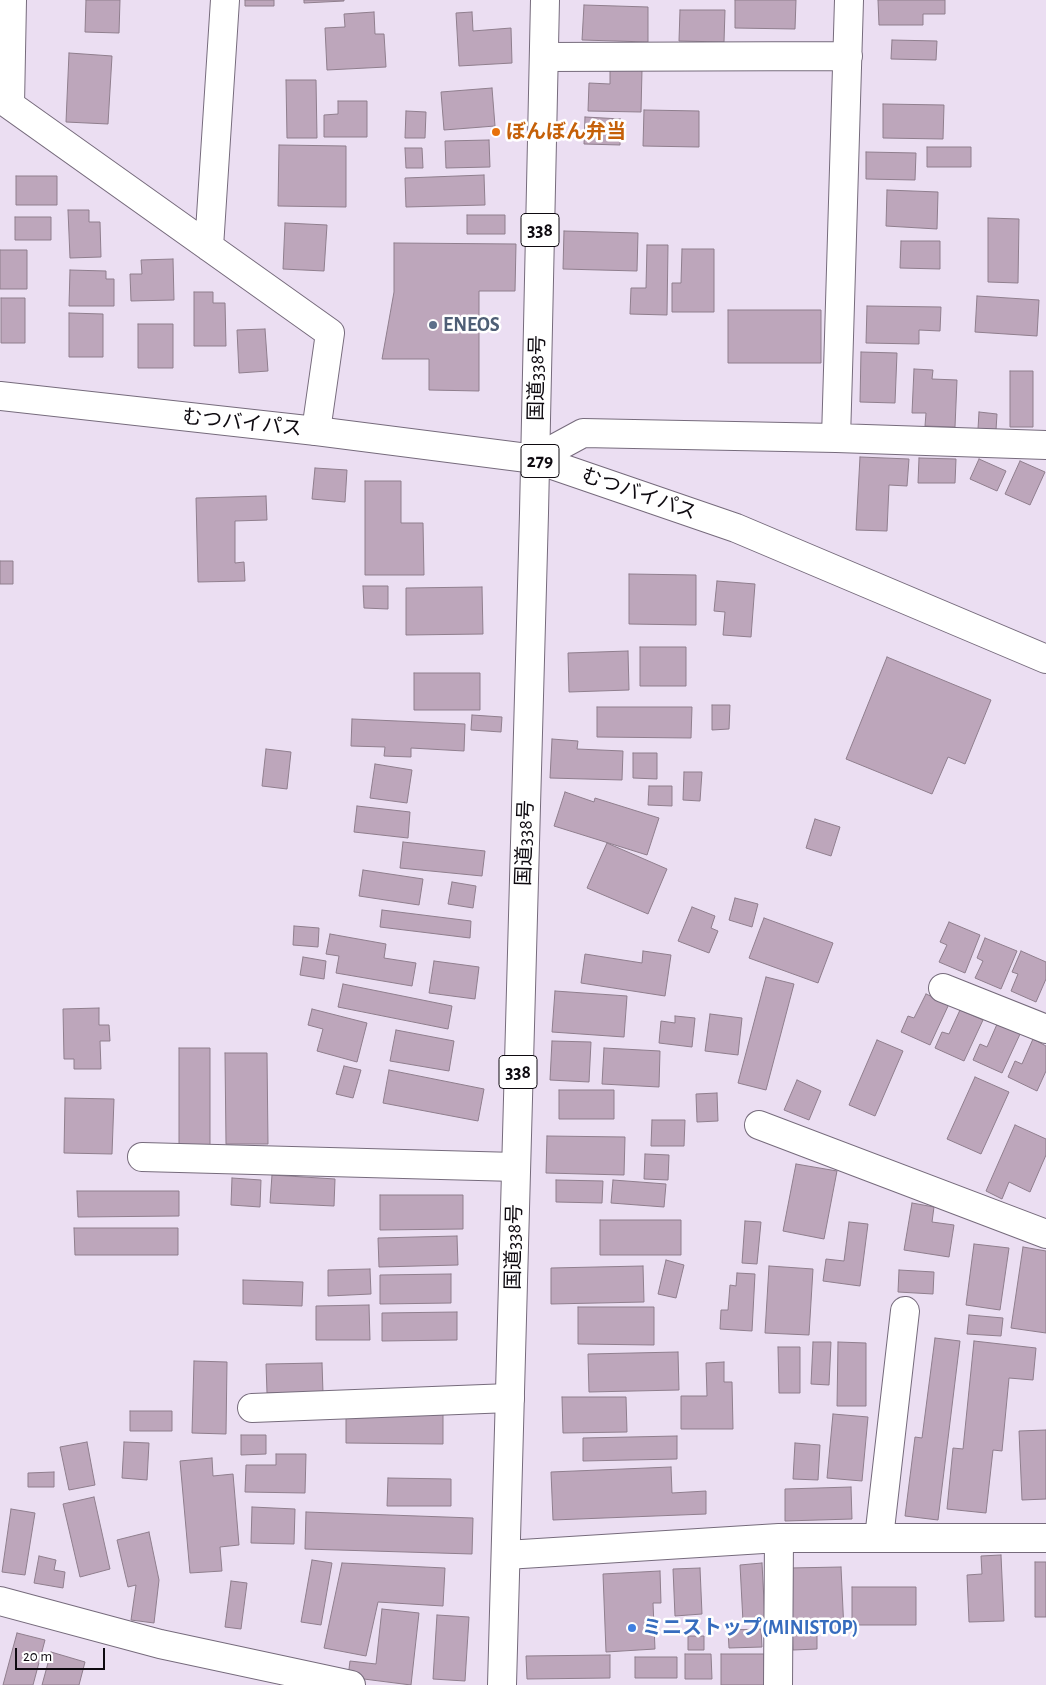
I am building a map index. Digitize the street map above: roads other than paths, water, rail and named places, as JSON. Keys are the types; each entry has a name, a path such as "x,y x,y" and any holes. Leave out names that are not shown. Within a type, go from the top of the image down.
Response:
{"main road":[{"path":"12,0 5,101 330,334 316,431"},
{"path":"209,247 226,0"},
{"name":"国道338号","path":"502,1685 535,459 545,0"},
{"path":"836,438 849,0"},
{"path":"544,57 848,56"},
{"name":"むつバイパス","path":"0,396 316,431 535,459 736,528 1046,659"},
{"path":"535,459 584,433 836,438 1046,446"},
{"path":"943,988 1046,1029"},
{"path":"759,1125 1046,1234"},
{"path":"142,1158 516,1167"},
{"path":"880,1538 905,1311"},
{"path":"252,1408 510,1398"},
{"path":"506,1555 779,1538 1046,1538"},
{"path":"778,1685 779,1538"},
{"path":"0,1600 160,1644 351,1685"}],"place":[{"name":"ぼんぼん弁当","path":"496,132"},
{"name":"ENEOS","path":"433,325"},
{"name":"ミニストップ(MINISTOP)","path":"632,1628"}]}
